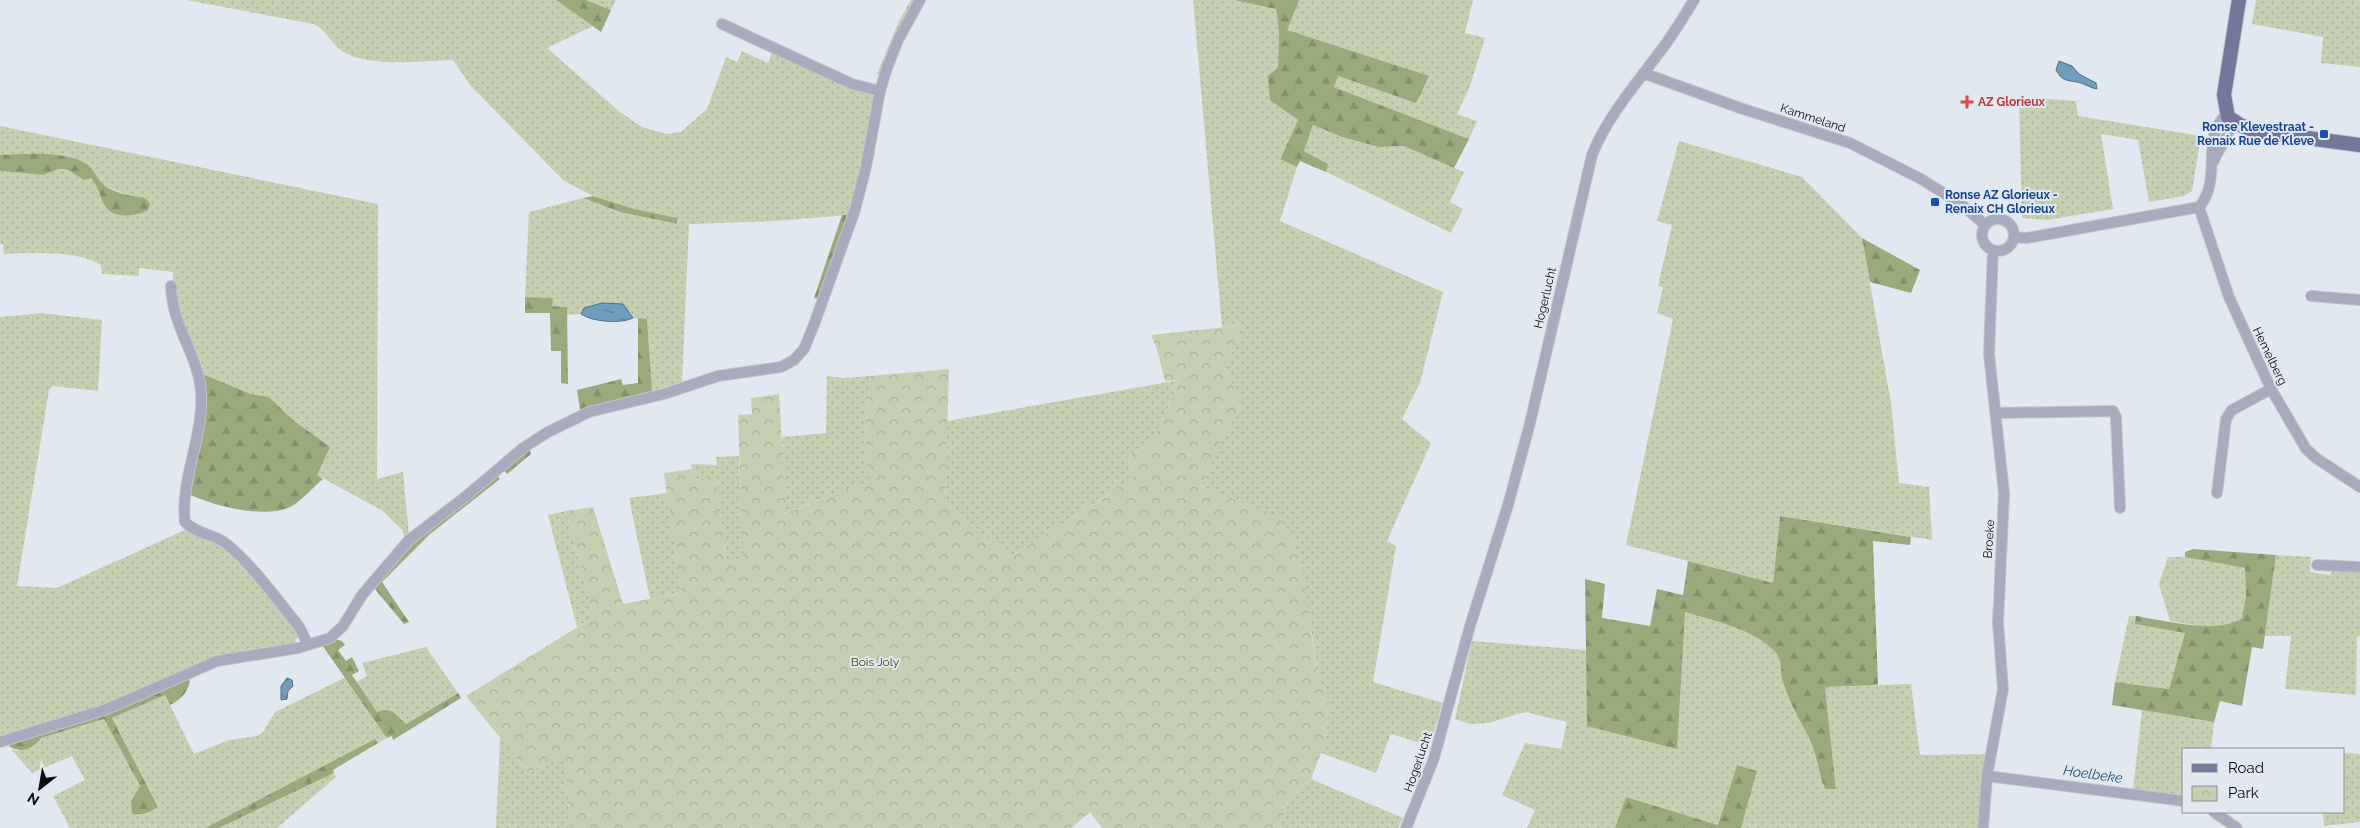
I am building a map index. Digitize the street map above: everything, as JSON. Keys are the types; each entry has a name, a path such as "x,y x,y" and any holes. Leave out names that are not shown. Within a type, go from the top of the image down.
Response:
{"main road":[{"path":"2239,0 2224,95 2230,119 2255,130 2360,145"}],"street":[{"path":"0,742 107,709 212,662 298,648 330,638 340,630 362,595 409,540 473,491 523,448 548,432 589,412 664,394 718,376 781,367 796,358 804,349 855,210 868,159 880,91 895,47 920,0"},
{"name":"Hogerlucht","path":"1406,828 1434,758 1470,626 1522,455 1592,155 1597,143 1620,105 1669,39 1694,0"},
{"path":"722,24 852,84 880,91"},
{"name":"Kammeland","path":"1643,73 1740,108 1850,143 1921,179 1966,209 1985,226"},
{"path":"2014,237 2027,238 2195,208 2206,199 2210,188 2213,162 2230,119"},
{"name":"Hemelberg","path":"2195,208 2229,297 2271,388 2306,449 2316,458 2360,487"},
{"path":"1985,226 1994,219 2005,220 2012,228 2014,237 2007,248 1993,250"},
{"name":"Broeke","path":"1983,828 1987,776 2003,689 1998,622 2004,493 1997,413 1991,384 1989,354 1993,250 1983,241 1982,233 1985,226"},
{"path":"171,286 171,300 177,323 195,367 202,392 200,415 185,495 184,522 191,529 226,543 242,558 298,625 308,644"},
{"path":"2311,296 2360,300"},
{"path":"2217,493 2226,419 2232,410 2271,388"},
{"path":"1997,413 2112,412 2116,418 2120,508"},
{"path":"2317,565 2360,567"},
{"path":"1987,776 2182,801"},
{"path":"2215,813 2237,828"}],"green space":[{"path":"187,0 556,0 593,26 547,48 620,112 642,127 666,134 681,132 707,109 726,57 737,62 742,51 768,63 773,50 874,96 863,166 849,215 775,221 689,224 682,382 652,391 647,319 633,318 631,314 602,303 584,308 581,314 567,315 567,307 552,306 552,298 525,297 529,212 583,198 620,212 676,224 593,196 564,181 470,85 453,60 371,61 342,51 322,29 313,24"},
{"path":"556,0 586,0 611,10 601,32"},
{"path":"586,0 616,0 611,10"},
{"path":"911,0 916,0 880,76 877,74 899,21"},
{"path":"1193,0 1234,0 1276,9 1279,30 1278,68 1268,75 1286,111 1298,120 1280,158 1297,167 1280,221 1443,292 1420,383 1402,419 1431,443 1387,541 1396,546 1373,682 1443,703 1429,746 1391,734 1376,773 1321,753 1325,742 1329,700 1318,683 1312,634 1282,518 1201,487 1221,439 1242,403 1225,369 1244,325 1222,327"},
{"path":"1234,0 1299,0 1287,30 1429,76 1416,103 1338,76 1334,87 1469,139 1454,168 1404,146 1379,147 1342,137 1313,125 1304,151 1328,164 1326,172 1300,161 1297,167 1280,159 1298,120 1270,100 1268,75 1278,68 1279,30 1276,9"},
{"path":"1299,0 1473,0 1465,33 1485,38 1470,86 1457,114 1477,121 1469,139 1334,87 1338,76 1416,103 1286,30"},
{"path":"2256,0 2360,0 2360,67 2321,63 2323,37 2252,24"},
{"path":"2032,98 2076,101 2078,116 2201,136 2192,191 2184,196 2149,202 2138,140 2101,134 2113,209 2047,220 2022,218 2019,101 2032,103"},
{"path":"1313,125 1342,137 1379,147 1404,146 1464,172 1450,202 1463,209 1451,233 1326,172 1328,164 1304,151"},
{"path":"0,126 378,204 377,479 403,472 409,535 404,537 403,531 383,511 317,475 293,420 269,397 251,394 200,373 178,311 173,272 139,268 139,276 102,274 101,265 80,257 54,254 4,254 3,244 0,244 0,171 43,175 59,169 66,169 84,180 91,178 97,185 100,195 134,197 104,186 88,166 18,155 0,155"},
{"path":"1679,141 1802,177 1862,238 1891,403 1899,483 1929,487 1932,540 1780,516 1773,583 1626,545 1673,319 1657,313 1663,287 1658,286 1672,225 1657,221"},
{"path":"45,154 79,160 88,165 102,183 111,189 122,194 145,198 150,204 148,210 129,215 111,212 103,202 91,178 84,180 66,169 59,169 43,175 0,171 0,155"},
{"path":"593,196 634,209 677,218 677,224 620,212 583,198"},
{"path":"842,215 849,215 819,299 814,298"},
{"path":"1862,238 1920,270 1911,293 1870,282"},
{"path":"525,297 553,298 552,306 567,307 568,384 561,383 561,351 551,351 550,313 525,313"},
{"path":"41,313 102,320 98,391 53,386 49,390 17,586 57,588 187,529 217,543 242,564 295,627 298,636 294,644 212,657 110,705 0,737 0,317"},
{"path":"638,318 647,319 652,391 580,410 577,390 621,379 623,385 638,383"},
{"name":"Bois Joly","path":"1244,325 1225,369 1242,403 1221,439 1201,487 1282,517 1302,563 1318,683 1329,700 1325,742 1321,753 1311,779 1288,802 1280,828 1102,828 1090,812 1071,828 570,828 565,756 528,772 466,696 594,617 566,511 593,507 623,604 681,593 664,473 692,469 695,480 716,476 726,562 743,558 738,415 752,414 751,398 779,394 786,513 868,481 865,434 870,376 949,369 945,502 1010,557 1134,478 1127,457 1152,443 1180,380 1165,381 1157,349 1151,335"},
{"path":"200,373 251,394 269,397 293,420 330,447 317,475 323,479 303,498 290,507 267,512 225,507 189,494"},
{"path":"827,376 843,378 870,376 865,434 869,481 785,513 782,437 826,433"},
{"path":"1180,380 1152,443 1127,457 1134,478 1010,557 945,502 947,421"},
{"path":"529,446 531,454 507,474 502,468"},
{"path":"739,456 744,558 726,562 716,477 694,480 691,464 717,465 716,457"},
{"path":"496,474 500,479 430,534 382,582 409,622 404,624 374,588 399,554"},
{"path":"667,493 681,593 650,599 629,498"},
{"path":"566,511 594,617 577,627 548,515"},
{"path":"1780,516 1911,537 1910,545 1873,541 1878,685 1825,687 1836,789 1825,789 1812,744 1785,689 1780,660 1776,653 1746,632 1685,612 1677,749 1587,726 1585,579 1605,584 1602,618 1650,626 1657,589 1683,595 1688,561 1773,583"},
{"path":"2193,549 2276,555 2263,649 2252,647 2242,706 2220,701 2214,722 2112,705 2115,682 2169,689 2185,633 2135,624 2136,616 2205,626 2232,623 2242,618 2246,596 2245,568 2185,557 2185,552"},
{"path":"2276,555 2311,557 2310,572 2330,575 2335,568 2360,571 2360,636 2357,637 2356,695 2285,689 2291,636 2265,636"},
{"path":"2168,557 2185,557 2245,568 2246,597 2242,618 2234,623 2216,626 2170,621 2159,584"},
{"path":"1685,612 1746,632 1776,653 1781,664 1785,689 1812,744 1825,789 1836,788 1825,687 1911,684 1920,755 1987,754 1979,828 1741,828 1757,771 1737,765 1718,825 1626,797 1615,828 1527,828 1535,810 1502,795 1525,743 1561,749 1567,722 1525,712 1488,723 1470,724 1455,719 1472,641 1587,650 1587,726"},
{"path":"2129,616 2136,616 2136,624 2185,633 2169,689 2115,682"},
{"path":"334,639 342,641 345,645 338,650 346,661 352,657 359,671 352,675 377,712 382,710 389,711 396,714 406,724 458,693 461,698 393,740 392,736 387,738 322,645"},
{"path":"426,647 458,693 406,724 393,714 377,712 356,682 367,676 362,663"},
{"path":"346,677 387,738 378,743 375,739 205,828 70,828 53,796 85,780 72,756 32,773 11,749 17,751 41,738 104,719 140,786 131,801 138,815 158,807 112,718 165,695 194,754 229,740 257,736 263,732 275,712"},
{"path":"190,678 184,694 170,705 165,695 112,718 158,807 146,813 132,814 131,801 140,786 104,719 41,738 33,746 24,750 14,749 5,742"},
{"path":"2142,710 2214,722 2211,748 2182,748 2182,797 2133,789"},
{"path":"500,738 528,772 565,755 570,828 496,828"},
{"path":"375,739 378,743 333,770 334,773 219,828 205,828"},
{"path":"2345,753 2360,754 2360,822 2324,826 2323,813 2345,813"},
{"path":"1737,765 1757,771 1741,828 1615,828 1626,797 1718,825"},
{"path":"334,773 336,777 277,828 219,828"},
{"path":"1311,779 1403,818 1398,828 1280,828 1288,802"}],"water":[{"path":"2059,61 2072,66 2079,74 2096,83 2097,89 2062,78 2056,70"},
{"path":"602,303 623,304 633,318 621,321 607,321 592,319 581,314 584,308"},
{"path":"287,678 292,680 293,686 288,691 287,699 281,700 281,686"}],"place":[{"name":"AZ Glorieux","path":"1967,102"},
{"name":"Ronse Klevestraat - Renaix Rue de Kleve","path":"2324,134"},
{"name":"Ronse AZ Glorieux - Renaix CH Glorieux","path":"1935,202"}],"water label":[{"name":"Hoelbeke","path":"2093,774"}]}
